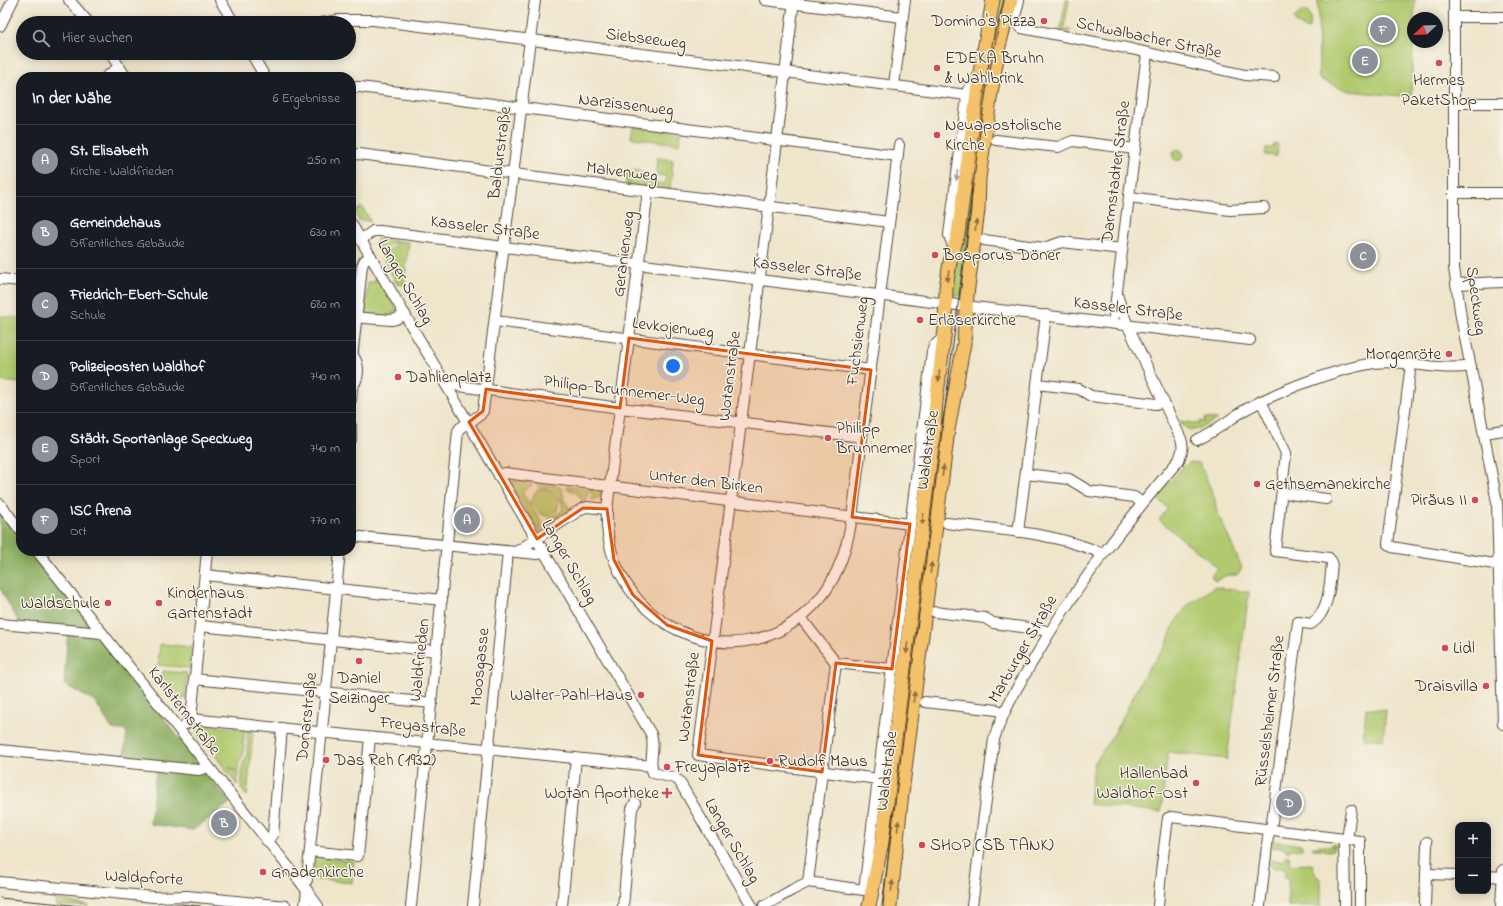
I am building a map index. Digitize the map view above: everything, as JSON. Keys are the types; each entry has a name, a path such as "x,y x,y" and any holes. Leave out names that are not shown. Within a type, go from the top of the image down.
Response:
{"main road":[{"name":"Waldstraße","path":"868,906 882,842 934,430 950,262 959,228 978,78 993,0"},
{"name":"Waldstraße","path":"890,906 902,793 935,533 953,400 964,343 967,294 978,210 979,178 999,46 1011,0"}],"street":[{"path":"0,26 13,0"},
{"path":"69,0 83,16"},
{"path":"220,0 230,16"},
{"name":"Baldurstraße","path":"469,422 480,415 483,411 535,0"},
{"path":"765,0 793,2 902,17"},
{"path":"894,85 904,0"},
{"name":"Schwalbacher Straße","path":"1019,0 1015,20 1018,26 1034,31 1148,53 1245,75 1274,77"},
{"name":"Speckweg","path":"1454,0 1454,268 1497,502 1500,565 1503,724"},
{"name":"Wotanstraße","path":"793,2 698,755 822,772"},
{"path":"1454,17 1503,17"},
{"name":"Siebseeweg","path":"356,20 373,20 967,95"},
{"name":"Darmstadter Straße","path":"1113,323 1148,53"},
{"path":"115,60 123,72"},
{"path":"255,60 262,72"},
{"path":"112,72 119,66"},
{"name":"Waldstraße","path":"954,249 949,235 967,95 968,90 978,78"},
{"name":"Narzissenweg","path":"356,87 898,156"},
{"path":"1454,103 1503,103"},
{"path":"996,140 1058,147 1073,141 1135,149"},
{"name":"Fuchsienweg","path":"712,642 737,642 757,639 787,627 801,618 822,597 833,579 844,555 849,540 899,145"},
{"name":"Malvenweg","path":"356,156 889,222"},
{"name":"Geranienweg","path":"648,191 606,521 614,560 632,595 667,625 683,634 712,642"},
{"path":"1454,193 1503,193"},
{"path":"1129,197 1230,210 1264,208"},
{"name":"Kasseler Straße","path":"357,238 373,231 380,231 758,280 1250,340"},
{"name":"Langer Schlag","path":"357,238 371,256 651,734 654,744 652,766 654,773 675,778 679,781 752,906"},
{"path":"984,240 1044,248 1062,242 1122,250"},
{"path":"356,304 362,266 364,261 371,256"},
{"path":"0,279 16,281"},
{"path":"1456,284 1503,282"},
{"name":"Darmstadter Straße","path":"1117,295 1127,324 1183,444"},
{"path":"356,317 391,320 405,314"},
{"path":"1018,532 1046,315"},
{"name":"Levkojenweg","path":"495,322 871,370"},
{"name":"Waldstraße","path":"808,882 864,890 932,352 934,346 944,337"},
{"path":"356,362 358,367 356,382"},
{"path":"1196,440 1207,435 1261,401 1322,377 1364,365 1386,362 1453,368 1471,366"},
{"path":"1411,364 1388,544 1392,547 1500,565"},
{"path":"1037,384 1079,389 1091,396 1156,404 1163,401"},
{"name":"Philipp-Brunnemer-Weg","path":"452,385 620,408 862,437"},
{"name":"Rüsselsheimer Straße","path":"1260,906 1298,622 1311,624 1318,620 1326,604 1332,562 1329,558 1275,551 1286,453 1261,401"},
{"name":"Waldfrieden","path":"411,906 448,545 458,431 469,422"},
{"path":"1485,432 1503,430"},
{"name":"Marburger Straße","path":"972,906 994,739 1004,713 1049,633 1102,554 1142,503 1179,460 1183,451 1183,444"},
{"name":"Unter den Birken","path":"499,476 505,473 910,524"},
{"path":"1026,474 1069,479 1089,491 1134,497 1142,503"},
{"path":"1282,493 1326,499"},
{"path":"0,504 16,525"},
{"path":"512,552 537,539 583,508 587,507 607,510"},
{"path":"947,523 1018,532 1068,542 1096,550 1102,554"},
{"path":"356,536 512,552 536,554 545,553"},
{"name":"Moosgasse","path":"473,906 488,750 512,552"},
{"name":"Karlsternstraße","path":"41,556 318,906"},
{"path":"179,730 191,719 207,556"},
{"name":"Donarstraße","path":"304,887 307,880 339,556"},
{"path":"205,575 442,600"},
{"path":"935,612 985,618 993,623 1043,630 1049,633"},
{"path":"764,906 808,882 836,663 801,618"},
{"path":"0,624 102,633"},
{"path":"200,626 437,651"},
{"path":"836,663 892,669"},
{"path":"194,679 432,703"},
{"path":"925,702 997,710 1004,713"},
{"name":"Freyastraße","path":"191,719 652,766"},
{"path":"266,840 273,835 282,728"},
{"path":"310,852 358,856 370,738"},
{"path":"0,750 199,770 208,768"},
{"path":"562,906 576,758"},
{"path":"822,772 878,779"},
{"path":"623,906 632,809 635,803"},
{"path":"1345,906 1345,840 1351,810"},
{"path":"1158,906 1168,818 1171,817 1360,841 1360,906"},
{"path":"1425,906 1427,842"},
{"path":"1501,906 1503,870"},
{"path":"1426,874 1455,875"},
{"path":"1491,876 1503,877"},
{"name":"Waldpforte","path":"0,882 154,897 172,901 187,896 286,906"},
{"path":"304,887 305,906"}],"highlighted area":[{"path":"629,338 871,370 852,517 910,524 892,669 836,663 822,772 698,755 712,641 667,625 633,595 614,560 607,509 583,508 537,539 469,422 483,411 486,389 620,408"}],"green space":[{"path":"996,0 1007,0 971,217 962,277 964,277 962,296 954,295 952,292 959,254 980,99"},
{"path":"1066,0 1069,0 1064,28 1070,29 1069,32 1060,31"},
{"path":"1318,0 1415,0 1415,12 1407,12 1407,48 1413,48 1411,97 1349,91 1319,79"},
{"path":"1306,10 1310,22 1310,27 1307,29 1297,24 1294,18"},
{"path":"633,126 681,132 680,144 631,138"},
{"path":"1274,144 1278,144 1277,156 1265,155 1266,148 1273,148"},
{"path":"1178,149 1182,151 1184,155 1182,159 1178,161 1174,159 1172,155 1174,151"},
{"path":"657,158 673,160 670,190 655,189 656,183 665,184 666,176 657,175"},
{"path":"636,170 641,171 644,175 643,187 626,185 627,174"},
{"path":"647,176 653,177 652,188 645,187"},
{"path":"362,207 371,221 359,220 356,215 356,211"},
{"path":"377,239 396,242 378,250 376,245"},
{"path":"399,241 409,242 404,285 397,284 382,256"},
{"path":"378,278 397,309 391,315 378,316 365,314 368,282 375,282 375,279"},
{"path":"0,316 16,318 16,383 0,381"},
{"path":"1205,418 1217,419 1202,428 1192,430 1184,426 1180,421 1200,424 1200,421 1205,422"},
{"path":"1190,462 1199,463 1215,499 1216,509 1242,568 1237,575 1227,575 1215,581 1211,576 1218,568 1159,520 1168,508 1156,498 1183,467"},
{"path":"514,480 532,482 532,485 522,492 541,522 542,530 539,532 511,485"},
{"path":"538,482 559,486 562,488 564,498 560,500 551,490 538,487 536,483"},
{"path":"566,487 600,490 602,492 602,496 592,500 591,498 593,495 591,492 586,494 587,501 584,502 576,492 567,489"},
{"path":"545,489 559,500 557,511 550,517 540,514 530,502 537,490"},
{"path":"564,500 571,510 546,528 545,523 562,511 561,501"},
{"path":"0,508 16,529 16,556 37,556 230,803 193,830 150,824 157,762 124,758 127,731 112,729 95,702 64,684 68,628 19,623 0,588"},
{"path":"1214,587 1249,592 1227,759 1168,752 1161,812 1089,804 1094,764 1114,734 1147,670 1166,646 1174,624 1188,605"},
{"path":"160,644 192,647 190,668 158,665"},
{"path":"163,671 187,673 185,699 170,697 162,687"},
{"path":"1366,708 1386,710 1383,740 1363,738"},
{"path":"198,724 245,729 244,741 241,742 244,744 243,755 239,762 238,771 230,767 229,768 238,773 237,785 196,732"},
{"path":"248,729 253,730 247,796 241,789 243,764 247,756"},
{"path":"1273,841 1302,845 1302,849 1289,849 1289,852 1286,851 1286,848 1272,847"},
{"path":"1332,844 1338,845 1338,847 1333,847 1333,850 1329,851 1323,849 1313,849 1313,847 1319,847 1319,845 1332,847"},
{"path":"1285,856 1289,856 1290,865 1312,864 1316,876 1321,879 1321,906 1288,906 1288,878 1285,878 1285,868 1271,868 1271,860 1284,861"},
{"path":"315,857 354,861 352,883 313,879"},
{"path":"57,899 89,906 56,906"}],"tram line":[{"path":"882,906 981,123 988,79 1004,0"},
{"path":"0,898 81,906"},
{"path":"163,906 179,904 201,906"}],"place":[{"name":"Domino's Pizza","path":"1044,21"},
{"name":"ISC Arena","path":"1383,30"},
{"name":"Städt. Sportanlage Speckweg","path":"1365,61"},
{"name":"Hermes PaketShop","path":"1439,63"},
{"name":"EDEKA Bruhn & Wahlbrink","path":"937,68"},
{"name":"Neuapostolische Kirche","path":"937,135"},
{"name":"Bosporus Döner","path":"935,255"},
{"name":"Friedrich-Ebert-Schule","path":"1363,256"},
{"name":"Erlöserkirche","path":"920,320"},
{"name":"Morgenröte","path":"1449,354"},
{"name":"Dahlienplatz","path":"398,377"},
{"name":"Philipp Brunnemer","path":"828,438"},
{"name":"Gethsemanekirche","path":"1257,484"},
{"name":"Piräus II","path":"1475,500"},
{"name":"St. Elisabeth","path":"467,520"},
{"name":"Waldschule","path":"108,603"},
{"name":"Kinderhaus Gartenstadt","path":"159,603"},
{"name":"Lidl","path":"1445,648"},
{"name":"Daniel Seizinger","path":"359,661"},
{"name":"Draisvilla","path":"1486,686"},
{"name":"Walter-Pahl-Haus","path":"641,695"},
{"name":"Das Reh (1932)","path":"326,760"},
{"name":"Rudolf Maus","path":"770,761"},
{"name":"Freyaplatz","path":"667,767"},
{"name":"Hallenbad Waldhof-Ost","path":"1196,783"},
{"name":"Wotan Apotheke","path":"667,793"},
{"name":"Polizeiposten Waldhof","path":"1289,803"},
{"name":"Gemeindehaus","path":"224,823"},
{"name":"SHOP (SB TANK)","path":"922,845"},
{"name":"Gnadenkirche","path":"263,872"}]}
